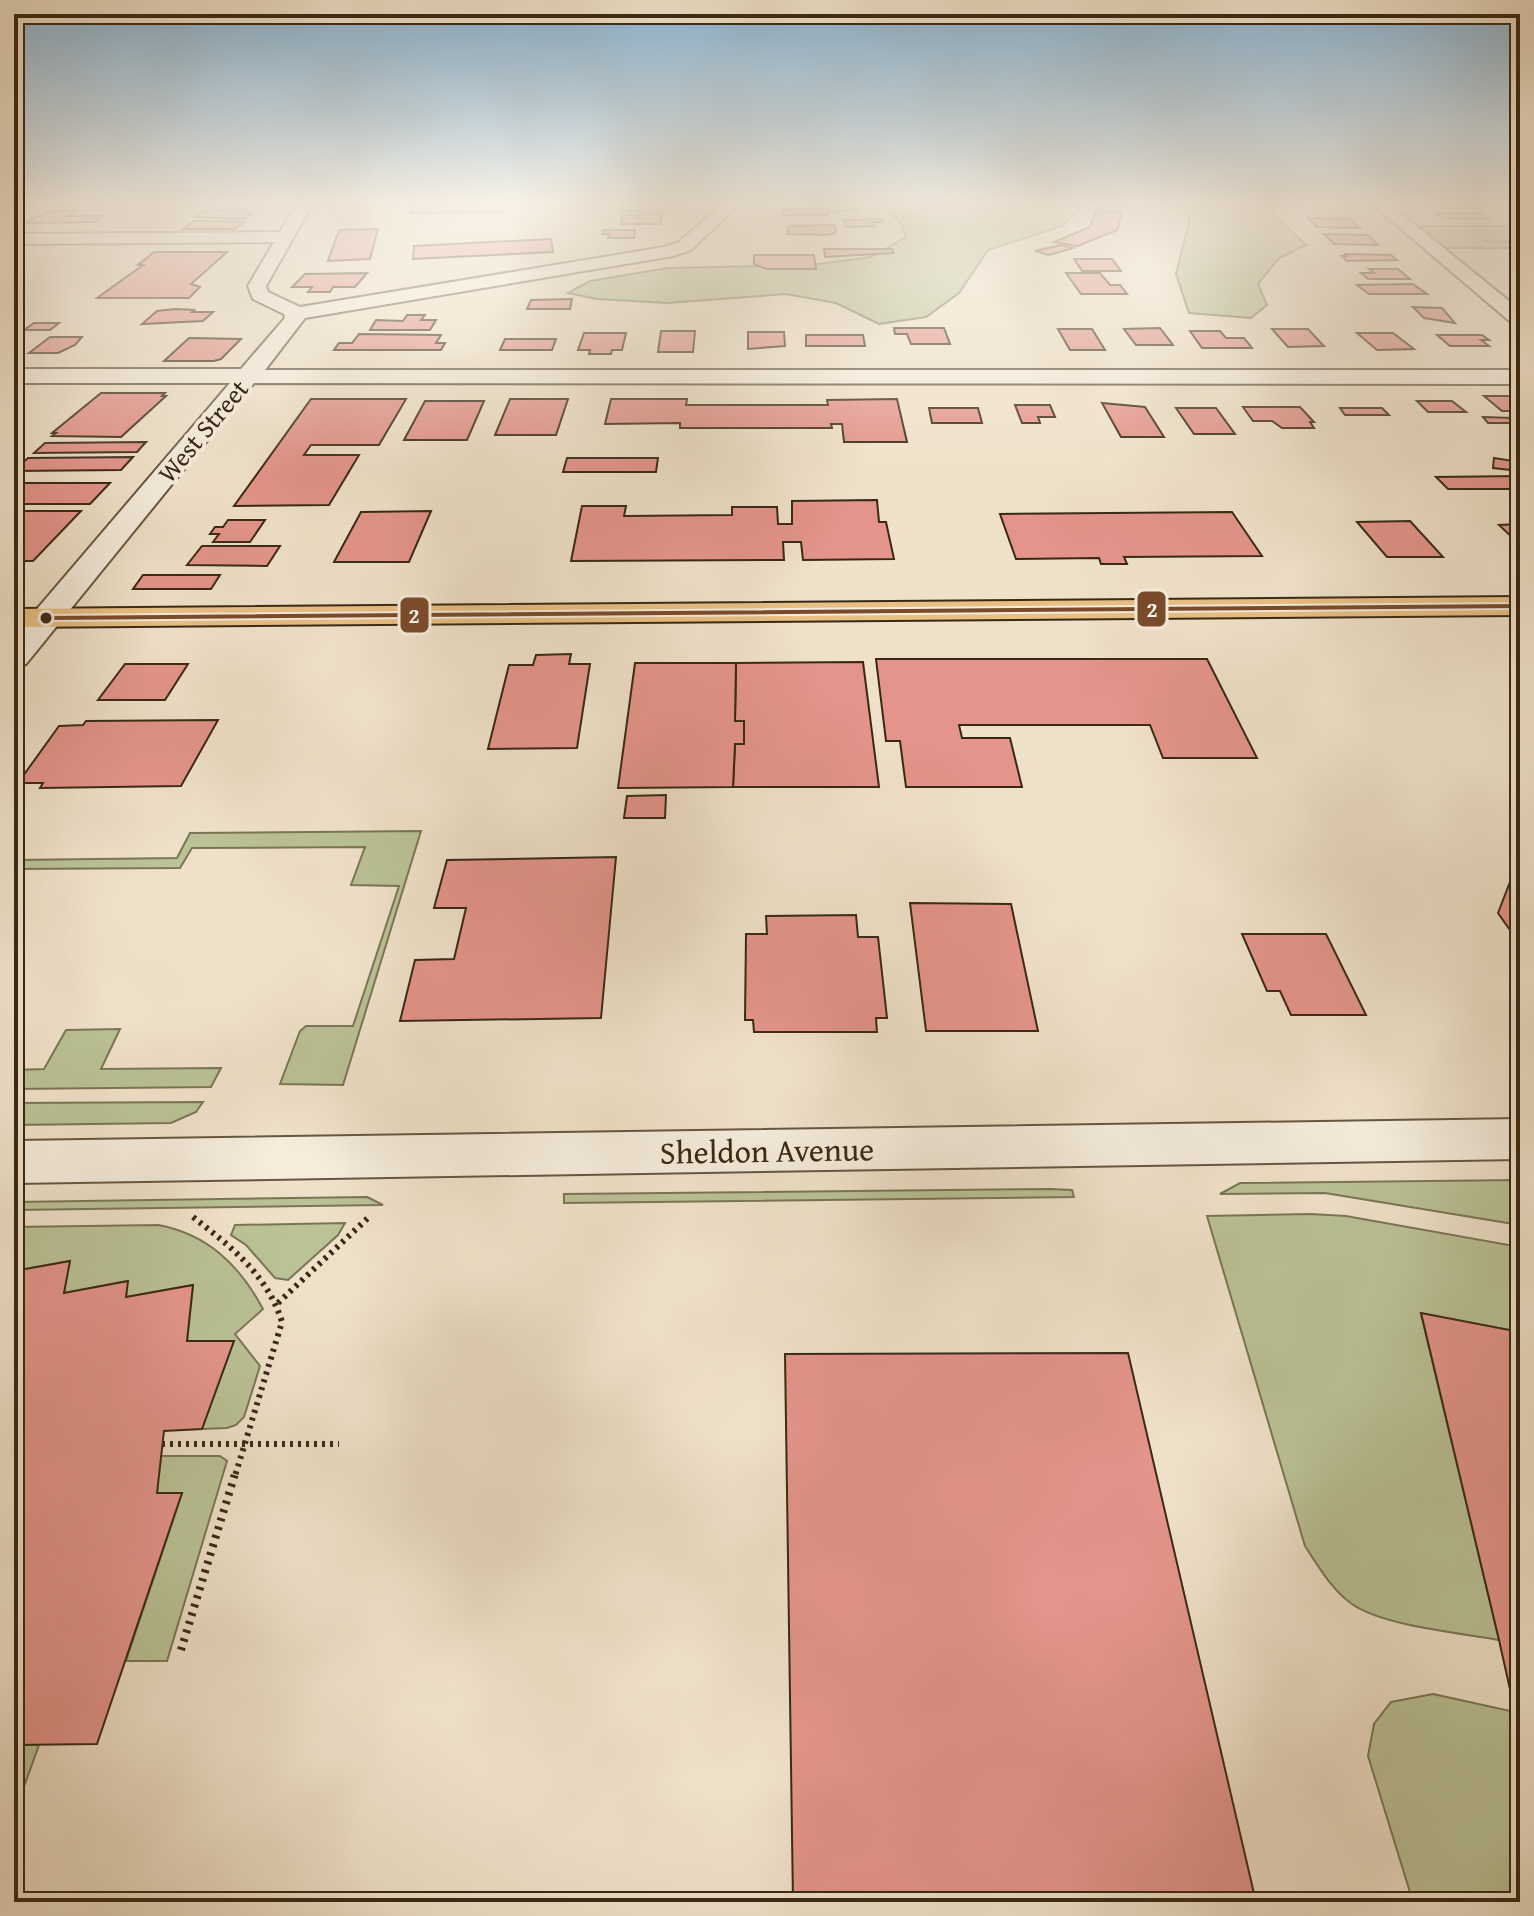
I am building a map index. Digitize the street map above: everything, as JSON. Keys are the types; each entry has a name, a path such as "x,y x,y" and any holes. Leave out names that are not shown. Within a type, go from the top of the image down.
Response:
{"main road":[{"path":"30,618 1520,606"}],"street":[{"path":"263,294 296,314 413,294"},
{"path":"1489,294 1520,320"},
{"name":"West Street","path":"14,657 30,618 248,377 296,314"},
{"path":"14,376 1520,377"},
{"name":"Sheldon Avenue","path":"14,1162 1520,1139"}],"path":[{"path":"278,1303 371,1215"},
{"path":"181,1650 279,1340 282,1322 278,1303 269,1285 193,1217"},
{"path":"162,1444 339,1444"}],"green space":[{"path":"575,294 781,294 667,303 597,299"},
{"path":"788,294 957,294 926,317 879,324 836,303"},
{"path":"1183,294 1262,294 1267,305 1251,318 1189,313"},
{"path":"421,831 343,1085 280,1084 300,1031 306,1026 353,1026 399,886 351,885 365,847 192,848 180,868 14,869 14,860 177,858 190,833"},
{"path":"120,1029 101,1069 221,1068 211,1087 14,1089 14,1070 44,1069 66,1030"},
{"path":"203,1102 196,1112 171,1123 14,1125 14,1103"},
{"path":"1520,1180 1520,1225 1325,1193 1220,1194 1240,1183"},
{"path":"1072,1190 1074,1197 564,1203 564,1194"},
{"path":"367,1197 383,1205 14,1210 14,1202"},
{"path":"1207,1216 1346,1216 1520,1247 1520,1332 1421,1314 1499,1640 1422,1628 1366,1612 1338,1592 1305,1546"},
{"path":"345,1223 338,1235 288,1280 275,1278 246,1245 231,1235 235,1225"},
{"path":"158,1225 192,1236 221,1254 244,1279 263,1309 235,1334 260,1366 244,1417 236,1425 202,1429 233,1342 187,1341 193,1285 126,1297 127,1281 64,1293 69,1261 14,1271 14,1227"},
{"path":"160,1456 220,1456 227,1461 167,1661 126,1661 182,1493 157,1493"},
{"path":"1433,1694 1515,1712 1520,1734 1520,1902 1413,1902 1368,1756 1374,1724 1391,1702"},
{"path":"14,1745 39,1745 14,1814"}],"building":[{"path":"102,294 193,294 189,298 97,298"},
{"path":"572,299 570,309 527,309 531,300"},
{"path":"1413,307 1442,308 1455,323 1424,318"},
{"path":"157,311 213,312 203,321 142,324"},
{"path":"407,315 425,315 421,320 436,320 430,330 370,330 376,320 403,321"},
{"path":"34,323 59,323 50,330 24,330"},
{"path":"894,328 944,328 950,344 911,344 907,334 895,334"},
{"path":"1160,328 1173,345 1136,345 1124,329"},
{"path":"1058,329 1092,329 1105,350 1070,350"},
{"path":"1272,329 1308,329 1324,346 1288,347"},
{"path":"661,331 695,331 693,352 658,352"},
{"path":"1190,331 1220,331 1226,338 1244,338 1252,348 1202,348"},
{"path":"748,332 784,332 785,346 748,349"},
{"path":"584,333 626,333 622,350 612,350 611,354 589,354 590,350 578,350"},
{"path":"1357,333 1393,333 1414,349 1377,350"},
{"path":"359,334 441,335 436,343 445,343 441,350 334,350 339,343 352,343"},
{"path":"806,335 863,335 865,346 806,346"},
{"path":"1437,335 1482,335 1489,340 1481,340 1489,346 1450,346"},
{"path":"50,337 82,337 75,345 58,353 29,353"},
{"path":"189,338 241,339 221,359 214,361 164,361"},
{"path":"505,339 556,339 552,350 500,350"},
{"path":"101,393 165,393 162,396 166,396 121,437 52,436 56,433 52,433"},
{"path":"1484,396 1520,396 1520,411 1502,411"},
{"path":"311,399 406,399 379,445 311,445 304,455 359,455 329,505 234,506"},
{"path":"510,399 568,399 556,435 495,435"},
{"path":"611,399 687,399 686,405 828,405 827,400 897,399 907,442 844,442 842,424 831,424 832,428 680,428 680,423 605,424"},
{"path":"425,401 484,401 467,440 404,440"},
{"path":"1417,401 1452,401 1466,412 1428,412"},
{"path":"1102,403 1145,407 1164,437 1121,437"},
{"path":"1015,405 1050,405 1055,417 1038,417 1040,423 1022,423"},
{"path":"1243,407 1300,407 1314,422 1310,422 1314,428 1282,428 1272,421 1253,421"},
{"path":"929,408 978,408 982,423 932,423"},
{"path":"1176,408 1216,408 1235,434 1194,434"},
{"path":"1340,408 1382,408 1389,415 1345,415"},
{"path":"1483,417 1513,418 1520,422 1520,434 1509,423 1488,423"},
{"path":"146,442 137,452 34,453 45,443"},
{"path":"133,457 121,470 14,471 28,458"},
{"path":"567,458 658,458 656,472 563,472"},
{"path":"1494,458 1520,462 1520,471 1493,468"},
{"path":"1520,476 1520,489 1448,489 1436,477"},
{"path":"24,483 110,483 90,504 14,504 14,493"},
{"path":"877,500 879,522 886,522 894,559 803,560 801,542 783,542 784,560 571,561 582,506 626,506 624,516 732,515 732,507 777,507 778,524 792,524 792,501"},
{"path":"14,511 81,511 33,561 25,561 14,573"},
{"path":"431,511 409,562 334,562 361,512"},
{"path":"1232,512 1262,556 1124,557 1127,564 1101,564 1099,558 1016,559 1000,514"},
{"path":"228,520 265,520 250,542 213,542 219,534 210,534 215,527 223,527"},
{"path":"1410,521 1443,557 1387,557 1357,522"},
{"path":"1520,524 1520,545 1499,525"},
{"path":"202,546 280,546 267,566 187,565"},
{"path":"143,575 220,575 211,589 133,589"},
{"path":"571,654 569,664 590,664 577,748 488,749 509,665 533,665 536,655"},
{"path":"876,659 1207,659 1257,758 1163,758 1150,725 959,725 962,738 1010,738 1022,787 906,787 900,741 886,741"},
{"path":"863,662 879,787 733,787 735,744 744,744 744,721 735,721 736,663"},
{"path":"635,663 736,663 735,721 744,721 744,744 735,744 733,787 618,788"},
{"path":"125,664 188,664 165,700 98,700"},
{"path":"218,720 181,786 40,788 43,783 18,783 59,726 83,725 86,721"},
{"path":"666,795 665,818 624,818 627,796"},
{"path":"1520,856 1520,944 1498,913"},
{"path":"616,857 601,1018 400,1021 415,960 454,959 466,908 434,908 447,860"},
{"path":"910,903 1011,904 1038,1031 926,1031"},
{"path":"856,915 858,937 878,937 887,1018 876,1018 877,1032 754,1032 753,1020 745,1020 746,934 767,934 766,916"},
{"path":"1242,934 1326,934 1366,1015 1291,1015 1280,991 1267,991"},
{"path":"70,1261 64,1293 128,1281 126,1297 193,1285 187,1341 234,1341 202,1429 164,1431 157,1493 182,1493 97,1744 14,1745 14,1271"},
{"path":"1421,1313 1520,1332 1520,1734 1499,1640"},
{"path":"1128,1353 1256,1902 793,1902 785,1354"}],"transit line":[{"name":"2","path":"46,618 1520,606"}]}
